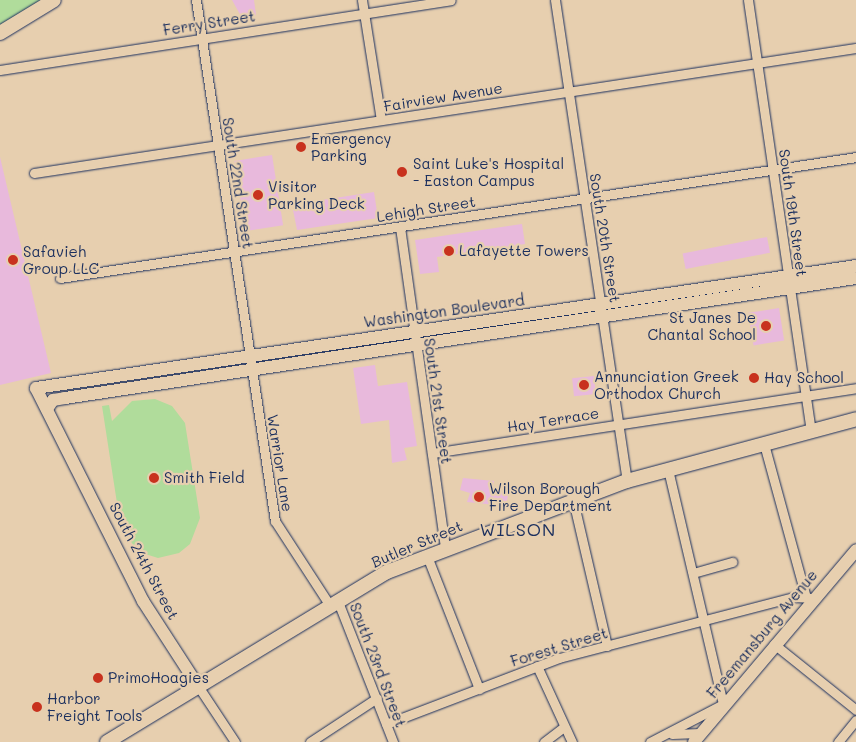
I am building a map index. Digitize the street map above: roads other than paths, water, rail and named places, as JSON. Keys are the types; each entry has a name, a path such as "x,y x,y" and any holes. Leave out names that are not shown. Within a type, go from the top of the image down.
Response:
{"main road":[{"path":"0,32 54,0"},
{"name":"Butler Street","path":"107,742 333,602 427,556 627,481 856,419"}],"street":[{"name":"South 22nd Street","path":"196,0 252,370"},
{"path":"362,0 381,120"},
{"name":"Ferry Street","path":"0,70 451,0"},
{"name":"South 20th Street","path":"555,0 627,481"},
{"name":"South 19th Street","path":"748,0 811,431"},
{"name":"Fairview Avenue","path":"34,173 856,48"},
{"name":"Lehigh Street","path":"60,278 856,157"},
{"name":"South 21st Street","path":"400,227 445,549"},
{"name":"Washington Boulevard","path":"47,409 53,400 603,317 789,282 856,266"},
{"name":"Washington Boulevard","path":"36,388 601,304 789,282 856,278"},
{"name":"Warrior Lane","path":"252,370 275,521 333,602"},
{"name":"South 24th Street","path":"36,388 143,601 235,742"},
{"name":"Hay Terrace","path":"432,453 856,388"},
{"path":"764,444 809,596"},
{"path":"650,742 723,704 668,470"},
{"path":"573,500 607,646"},
{"name":"Freemansburg Avenue","path":"697,738 774,644 809,596 856,550"},
{"path":"427,556 479,689"},
{"path":"692,573 732,562"},
{"name":"Forest Street","path":"386,724 537,666 744,610 809,596"},
{"name":"South 23rd Street","path":"333,602 377,698 393,742"},
{"path":"774,644 856,710"},
{"path":"537,666 572,742"},
{"path":"310,742 377,698"},
{"path":"838,742 856,720"},
{"path":"544,742 564,727"},
{"path":"662,736 697,738"}],"place":[{"name":"Emergency Parking","path":"301,147"},
{"name":"Saint Luke's Hospital - Easton Campus","path":"402,172"},
{"name":"Visitor Parking Deck","path":"258,195"},
{"name":"Lafayette Towers","path":"449,251"},
{"name":"Safavieh Group LLC","path":"13,260"},
{"name":"St Janes De Chantal School","path":"766,326"},
{"name":"Hay School","path":"754,378"},
{"name":"Annunciation Greek Orthodox Church","path":"584,385"},
{"name":"Smith Field","path":"154,478"},
{"name":"Wilson Borough Fire Department","path":"479,497"},
{"name":"PrimoHoagies","path":"98,678"},
{"name":"Harbor Freight Tools","path":"37,707"}],"district":[{"name":"WILSON","path":"518,529"}]}
